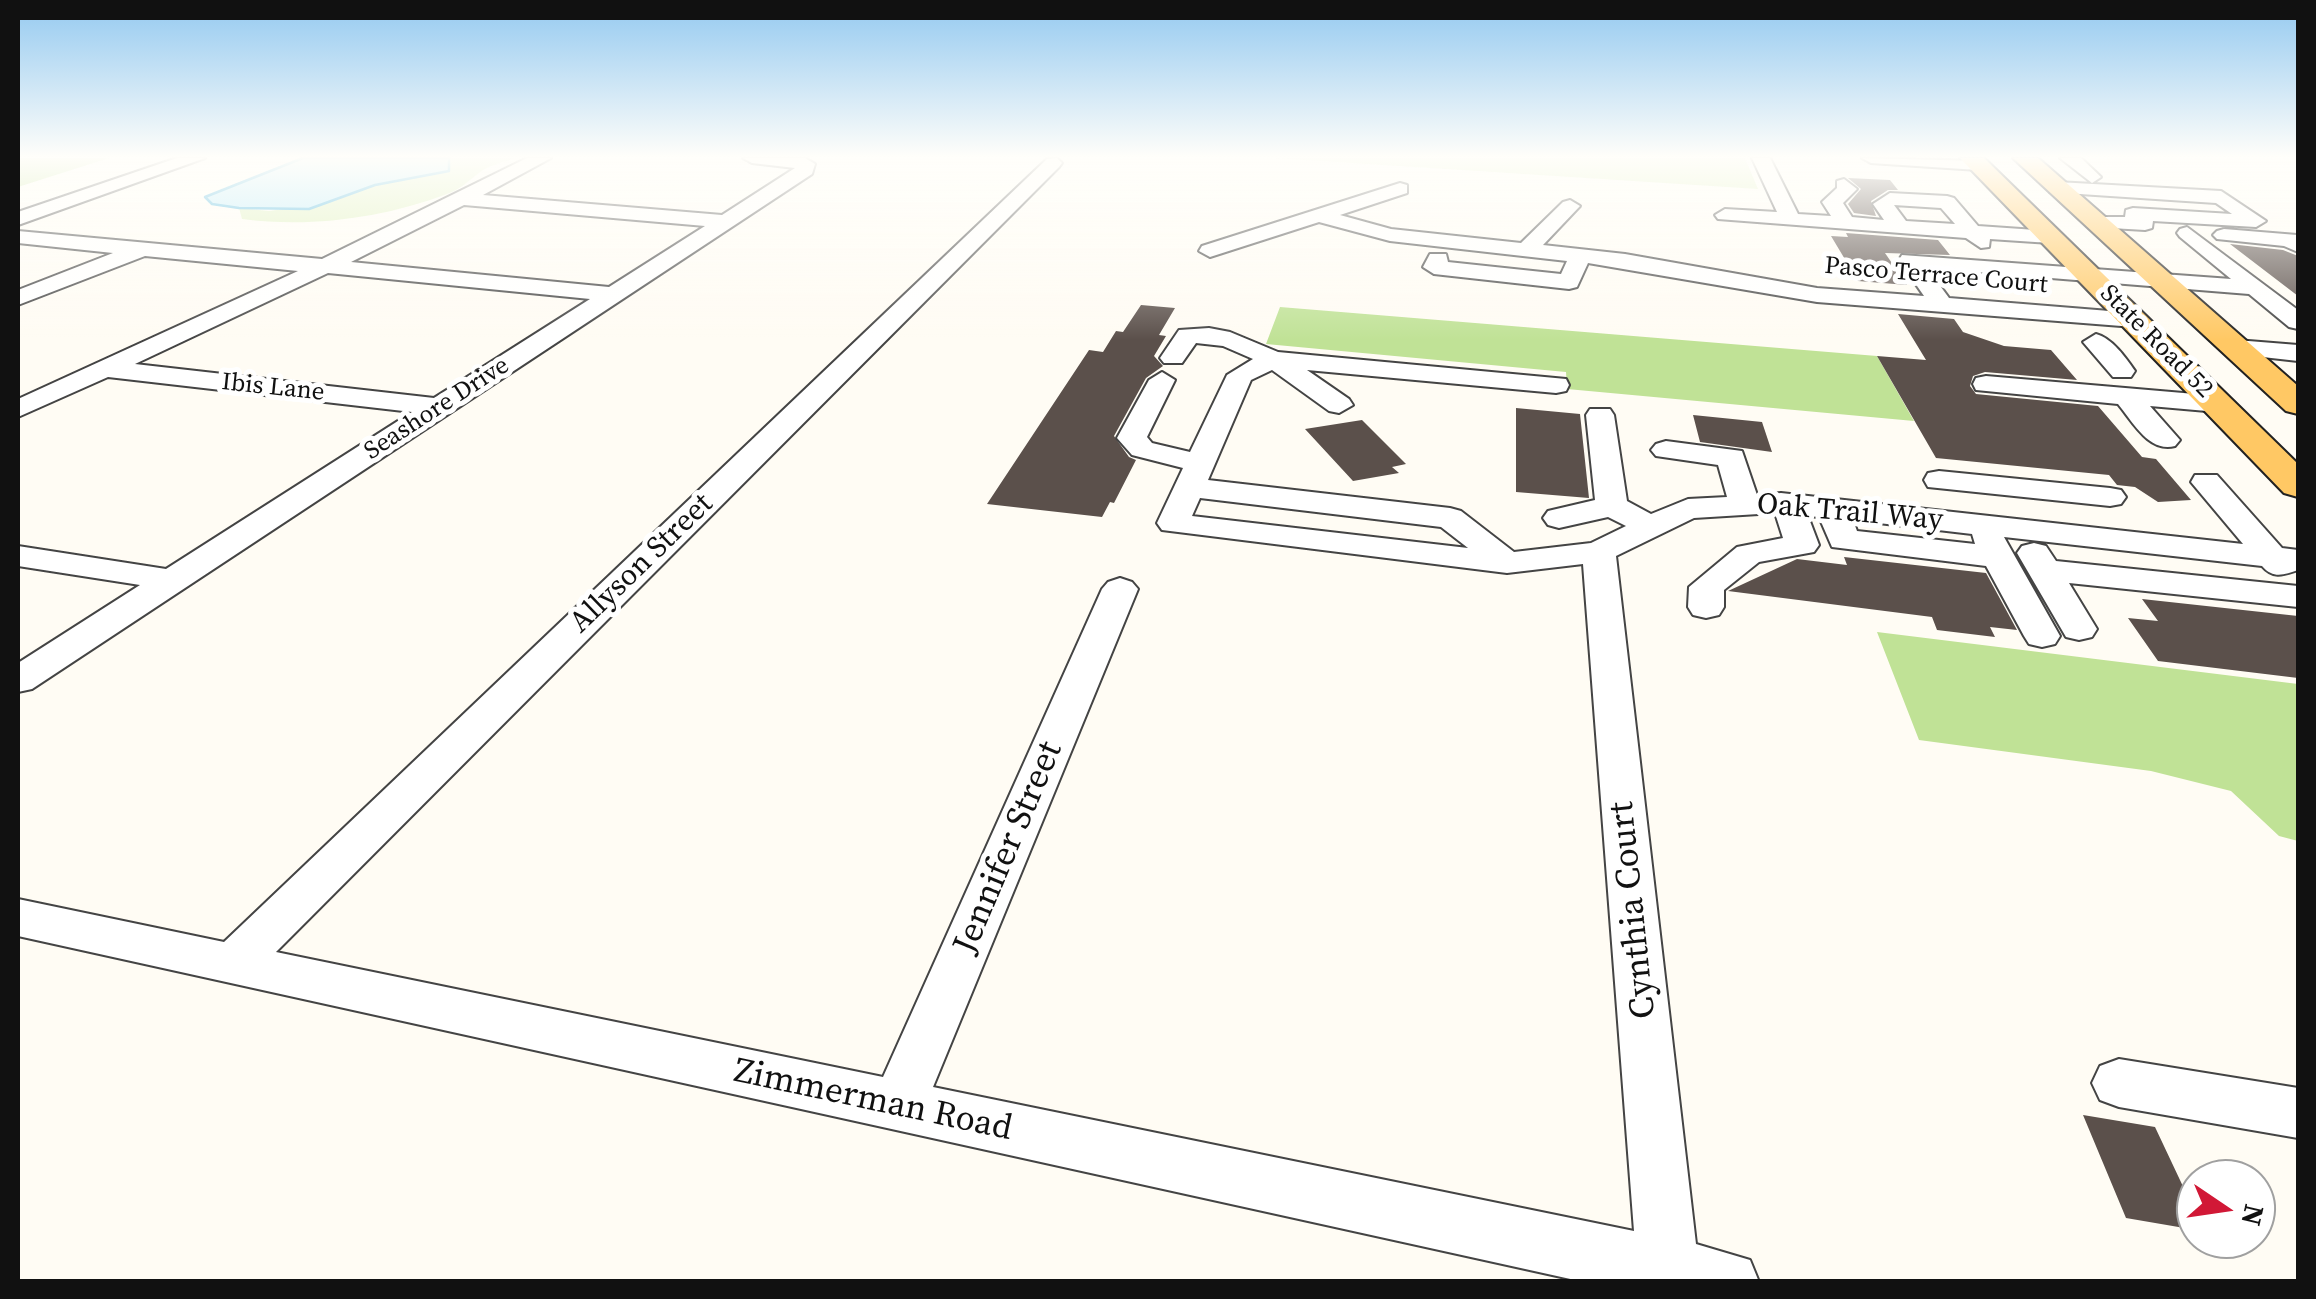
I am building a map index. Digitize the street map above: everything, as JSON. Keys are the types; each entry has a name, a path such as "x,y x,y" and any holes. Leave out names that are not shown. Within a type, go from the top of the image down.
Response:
{"main road":[{"name":"State Road 52","path":"2031,219 2298,484"},
{"name":"State Road 52","path":"2091,219 2292,393"}],"street":[{"path":"18,409 421,219"},
{"path":"696,219 724,221"},
{"name":"Seashore Drive","path":"18,680 728,219"},
{"name":"Allyson Street","path":"232,965 996,219"},
{"path":"1210,251 1312,219"},
{"name":"Pasco Terrace Court","path":"1330,219 1390,234 1580,256 1817,295 2134,320"},
{"path":"1527,249 1557,219"},
{"path":"1768,219 2050,237"},
{"path":"1842,219 1845,224"},
{"path":"1894,219 1900,227"},
{"path":"1961,219 2003,266"},
{"path":"2094,221 2145,224 2139,219"},
{"path":"2204,219 2256,222 2251,219"},
{"path":"2298,246 2289,240 2187,233 2298,322"},
{"path":"18,237 612,294"},
{"path":"1445,242 1434,267 1570,282 1580,256"},
{"path":"18,298 144,248"},
{"path":"1942,305 1910,260 2250,283"},
{"path":"1222,337 1236,308"},
{"path":"1979,333 2162,348"},
{"path":"1339,405 1274,359 1222,337 1188,335 1132,438 1142,449 1195,475 1450,518 1508,564"},
{"path":"2096,342 2165,440"},
{"path":"2236,348 2298,353"},
{"path":"1195,475 1240,375 1274,359 1556,385"},
{"name":"Ibis Lane","path":"104,369 442,407"},
{"path":"1986,384 2124,384 2218,404"},
{"path":"1600,415 1612,506"},
{"path":"1666,450 1731,457 1744,504"},
{"name":"Oak Trail Way","path":"1195,475 1173,523 1508,564 1599,552 1688,509 1744,504 1788,504 1980,525 2009,543"},
{"path":"1940,480 2110,497"},
{"path":"2206,482 2286,558 2298,586"},
{"path":"2030,490 2060,534"},
{"path":"1706,606 1707,587 1749,554 1802,545 1788,504"},
{"path":"1559,518 1612,506 1651,527"},
{"path":"1832,509 1844,540 2009,543 2060,534 2286,558"},
{"path":"2009,543 2044,570 2079,629"},
{"path":"2009,543 2042,636"},
{"name":"Cynthia Court","path":"1599,552 1668,1268"},
{"path":"18,556 173,580"},
{"path":"2044,570 2298,597"},
{"name":"Jennifer Street","path":"898,1106 1120,589"},
{"name":"Zimmerman Road","path":"18,918 1728,1282"},
{"path":"2119,1083 2298,1114"}],"green space":[{"path":"242,219 348,219 294,222"},
{"path":"1280,307 1877,356 1914,421 1567,389 1566,372 1266,344"},
{"path":"1877,632 2298,684 2298,841 2279,836 2231,791 2151,771 1919,740"}],"building":[{"path":"1846,233 1938,240 1950,255 1885,253 1907,285 1858,281 1831,236 1848,237"},
{"path":"2230,244 2283,250 2298,256 2298,296"},
{"path":"1141,305 1175,308 1159,335 1166,336 1154,356 1163,366 1146,378 1114,436 1129,457 1136,460 1114,503 1110,502 1102,517 987,504 1089,350 1103,352 1116,331 1123,332"},
{"path":"1898,314 1954,319 1963,332 2004,346 2051,350 2077,380 1985,372 1973,376 1970,386 1976,394 2098,406 2142,457 2156,459 2191,500 2158,502 2135,487 2117,485 2109,475 1936,458 1877,356 1926,360"},
{"path":"1516,408 1580,414 1589,498 1516,492"},
{"path":"1693,415 1762,422 1772,452 1700,442"},
{"path":"1362,420 1406,464 1392,467 1399,473 1353,481 1305,429"},
{"path":"1844,557 1986,573 2017,630 1990,627 1995,637 1937,630 1932,617 1728,591 1797,559 1847,565"},
{"path":"2142,599 2298,616 2298,678 2158,661 2128,618 2158,621"},
{"path":"2083,1115 2155,1127 2176,1172 2176,1227 2126,1218"}]}
